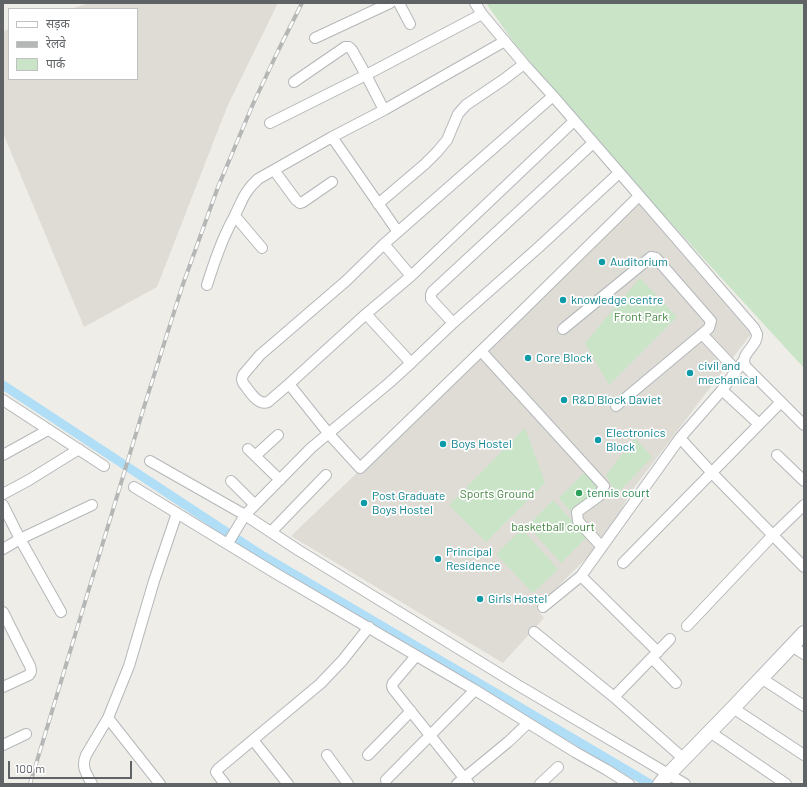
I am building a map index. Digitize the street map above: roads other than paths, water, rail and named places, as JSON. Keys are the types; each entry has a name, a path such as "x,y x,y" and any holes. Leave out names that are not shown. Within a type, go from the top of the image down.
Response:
{"street":[{"path":"315,38 390,3"},
{"path":"399,3 410,24"},
{"path":"475,3 482,14 524,64 754,328 757,335 756,342 744,360 722,390 680,438 581,576 543,607"},
{"path":"270,123 366,75 482,14"},
{"path":"207,285 228,227 235,216 243,197 250,186 258,179 332,137 384,110 505,41"},
{"path":"294,82 347,47 352,50 384,110"},
{"path":"378,204 437,152 447,140 458,114 466,105 524,64"},
{"path":"553,96 384,244 346,281 260,355 246,370 242,379 243,383 258,401 261,403 268,402 366,314 411,276 574,121"},
{"path":"332,137 398,232"},
{"path":"452,323 431,299 432,292 593,143"},
{"path":"274,170 296,200 300,203 332,182"},
{"path":"230,540 243,518 311,448 389,383 452,323 539,247 619,173"},
{"path":"289,384 328,434 360,468 639,196"},
{"path":"235,216 262,248"},
{"path":"384,244 411,276"},
{"path":"563,329 651,257 656,258 711,321 709,328 616,406"},
{"path":"366,314 411,363"},
{"path":"702,334 736,370"},
{"path":"481,351 604,486 599,496 577,512 578,521 602,547"},
{"path":"744,360 746,367 804,425"},
{"path":"722,390 759,424"},
{"path":"3,400 104,466"},
{"path":"624,563 781,402"},
{"path":"3,455 48,430"},
{"path":"278,435 252,453 280,480"},
{"path":"680,438 804,567"},
{"path":"3,494 29,480 78,449"},
{"path":"778,455 804,481"},
{"path":"150,461 243,518 271,532 510,680 664,779 685,784"},
{"path":"271,532 326,475"},
{"path":"231,481 255,505"},
{"path":"134,487 230,540 275,573 475,690 629,784"},
{"path":"3,505 60,612"},
{"path":"3,549 20,539 92,505"},
{"path":"687,626 773,535 804,505"},
{"path":"92,784 86,774 83,761 108,718 129,666 154,581 177,512"},
{"path":"581,576 655,655 676,684"},
{"path":"3,612 31,670 29,676 3,687"},
{"path":"225,784 216,772 218,769 320,684 342,661 369,627"},
{"path":"534,632 614,697 684,759"},
{"path":"664,779 804,633"},
{"path":"614,697 670,639"},
{"path":"792,646 804,654"},
{"path":"416,656 393,683 393,689 430,735 463,782 528,723"},
{"path":"761,678 804,706"},
{"path":"386,780 475,690"},
{"path":"733,708 804,755"},
{"path":"368,755 411,711"},
{"path":"108,718 160,784"},
{"path":"710,732 786,784"},
{"path":"3,745 26,734"},
{"path":"253,740 288,784"},
{"path":"327,755 345,783"},
{"path":"540,784 558,767"}],"waterway":[{"path":"3,385 263,556 650,784"}],"railway":[{"path":"30,784 144,407 182,287 218,187 253,104 302,3"}],"place":[{"name":"Auditorium","path":"602,262"},
{"name":"knowledge centre","path":"563,300"},
{"name":"Core Block","path":"528,358"},
{"name":"civil and mechanical","path":"690,373"},
{"name":"R&D Block Daviet","path":"564,400"},
{"name":"Electronics Block","path":"598,440"},
{"name":"Boys Hostel","path":"443,444"},
{"name":"tennis court","path":"579,493"},
{"name":"Post Graduate Boys Hostel","path":"364,503"},
{"name":"Principal Residence","path":"438,559"},
{"name":"Girls Hostel","path":"480,599"}],"park label":[{"name":"Front Park","path":"641,317"},
{"name":"Sports Ground","path":"497,494"},
{"name":"basketball court","path":"553,527"}]}
